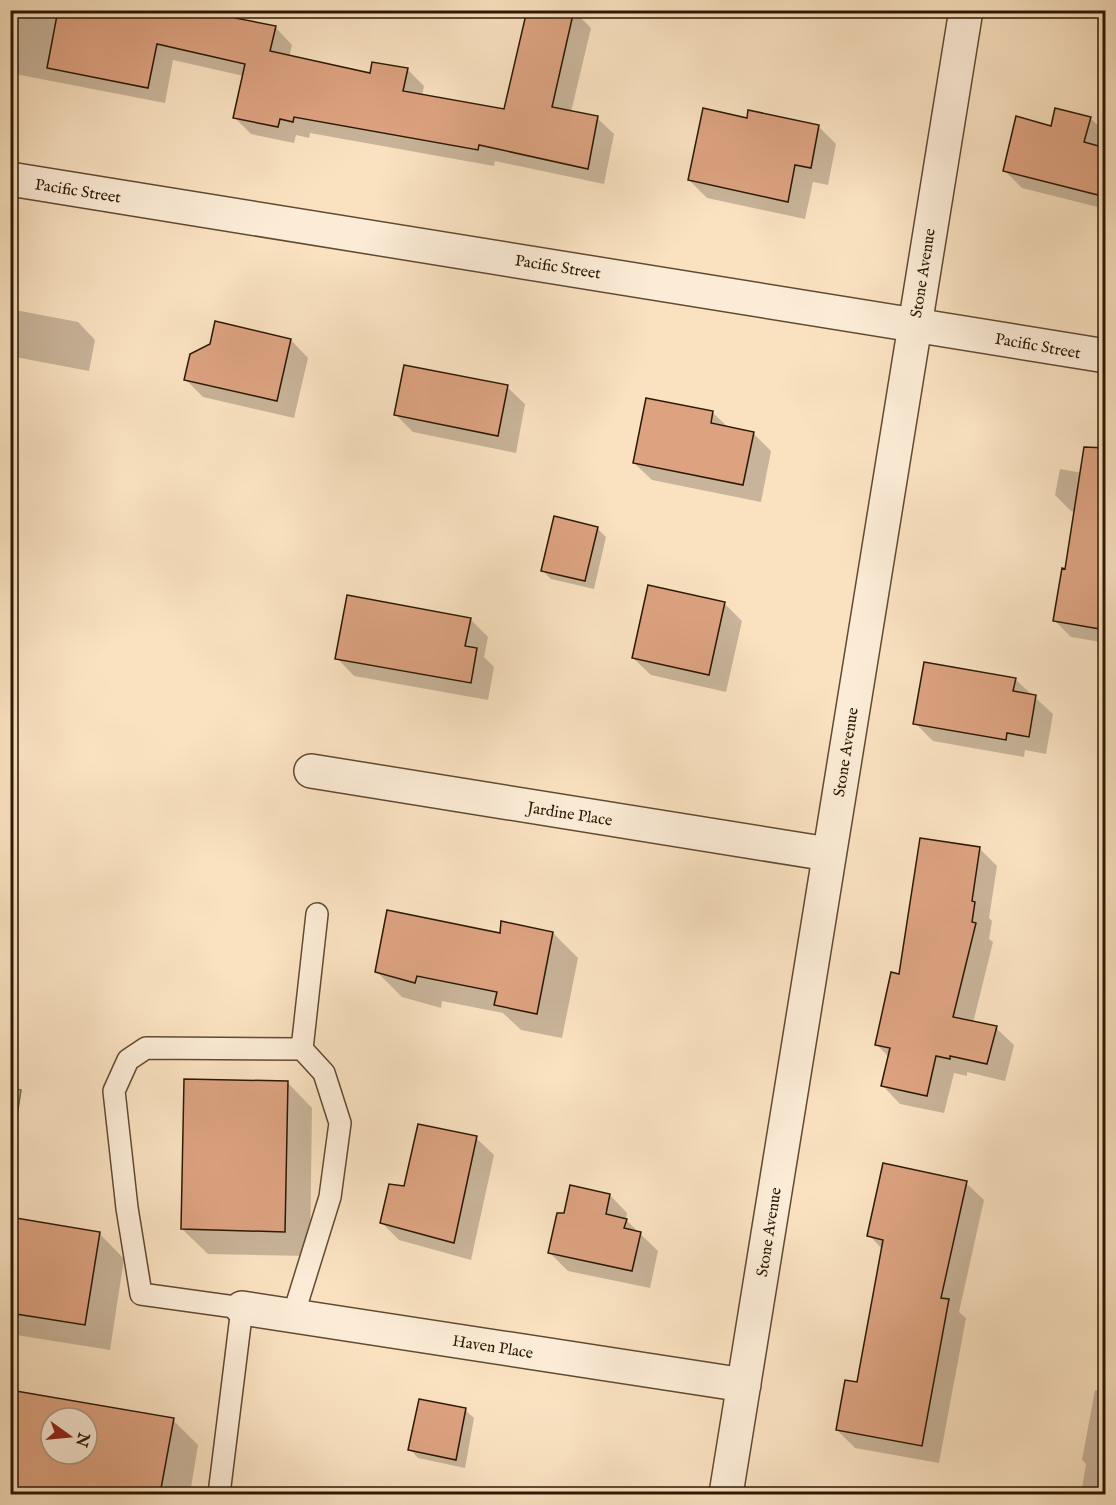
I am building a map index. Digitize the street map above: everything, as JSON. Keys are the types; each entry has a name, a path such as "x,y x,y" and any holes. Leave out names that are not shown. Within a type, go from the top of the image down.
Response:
{"street":[{"name":"Stone Avenue","path":"726,1494 966,10"},
{"name":"Pacific Street","path":"10,179 1106,356"},
{"name":"Jardine Place","path":"311,771 828,854"},
{"name":"Haven Place","path":"242,1308 744,1385"}],"lane":[{"path":"302,1049 317,914"},
{"path":"219,1494 242,1308 141,1294 127,1208 114,1092 128,1060 146,1048 302,1049 324,1073 340,1123 330,1197 293,1316"}],"green space":[{"path":"10,1088 21,1090 11,1155"}],"building":[{"path":"58,10 237,10 235,18 276,26 270,51 370,73 372,62 408,68 403,91 504,109 527,10 574,10 552,107 598,116 588,169 479,145 478,150 294,117 293,122 280,119 278,127 233,118 245,64 157,44 148,88 47,68"},
{"path":"703,108 747,118 748,110 819,125 811,168 795,165 788,202 688,180"},
{"path":"1055,108 1091,117 1084,142 1106,148 1106,165 1098,195 1003,171 1016,116 1051,126"},
{"path":"215,321 291,339 277,401 184,380 190,354 210,344"},
{"path":"404,365 508,385 498,436 394,415"},
{"path":"646,398 713,411 711,423 754,432 743,485 633,463"},
{"path":"1084,447 1106,448 1106,630 1053,621 1062,568 1065,569"},
{"path":"554,516 598,527 585,581 541,571"},
{"path":"648,585 725,602 709,675 632,658"},
{"path":"347,595 471,618 465,646 477,648 471,683 335,659"},
{"path":"924,662 1016,678 1013,691 1036,695 1029,737 1007,733 1006,740 913,724"},
{"path":"920,838 980,847 972,901 975,902 972,922 976,923 953,1017 997,1026 987,1064 950,1056 950,1059 936,1056 927,1096 881,1086 890,1048 875,1045 891,972 899,974"},
{"path":"387,910 500,933 501,921 553,932 537,1014 494,1005 497,992 417,976 415,983 375,972"},
{"path":"184,1079 288,1081 285,1232 181,1229"},
{"path":"418,1124 477,1136 454,1243 380,1223 389,1184 404,1186"},
{"path":"883,1163 967,1181 941,1298 949,1299 922,1446 836,1430 845,1380 857,1382 883,1240 867,1236"},
{"path":"570,1185 610,1194 606,1214 627,1219 624,1228 641,1232 632,1271 548,1253 557,1213 564,1213"},
{"path":"10,1217 100,1232 85,1325 10,1313"},
{"path":"10,1390 174,1418 160,1494 10,1494"},
{"path":"419,1399 466,1408 456,1460 408,1450"}]}
